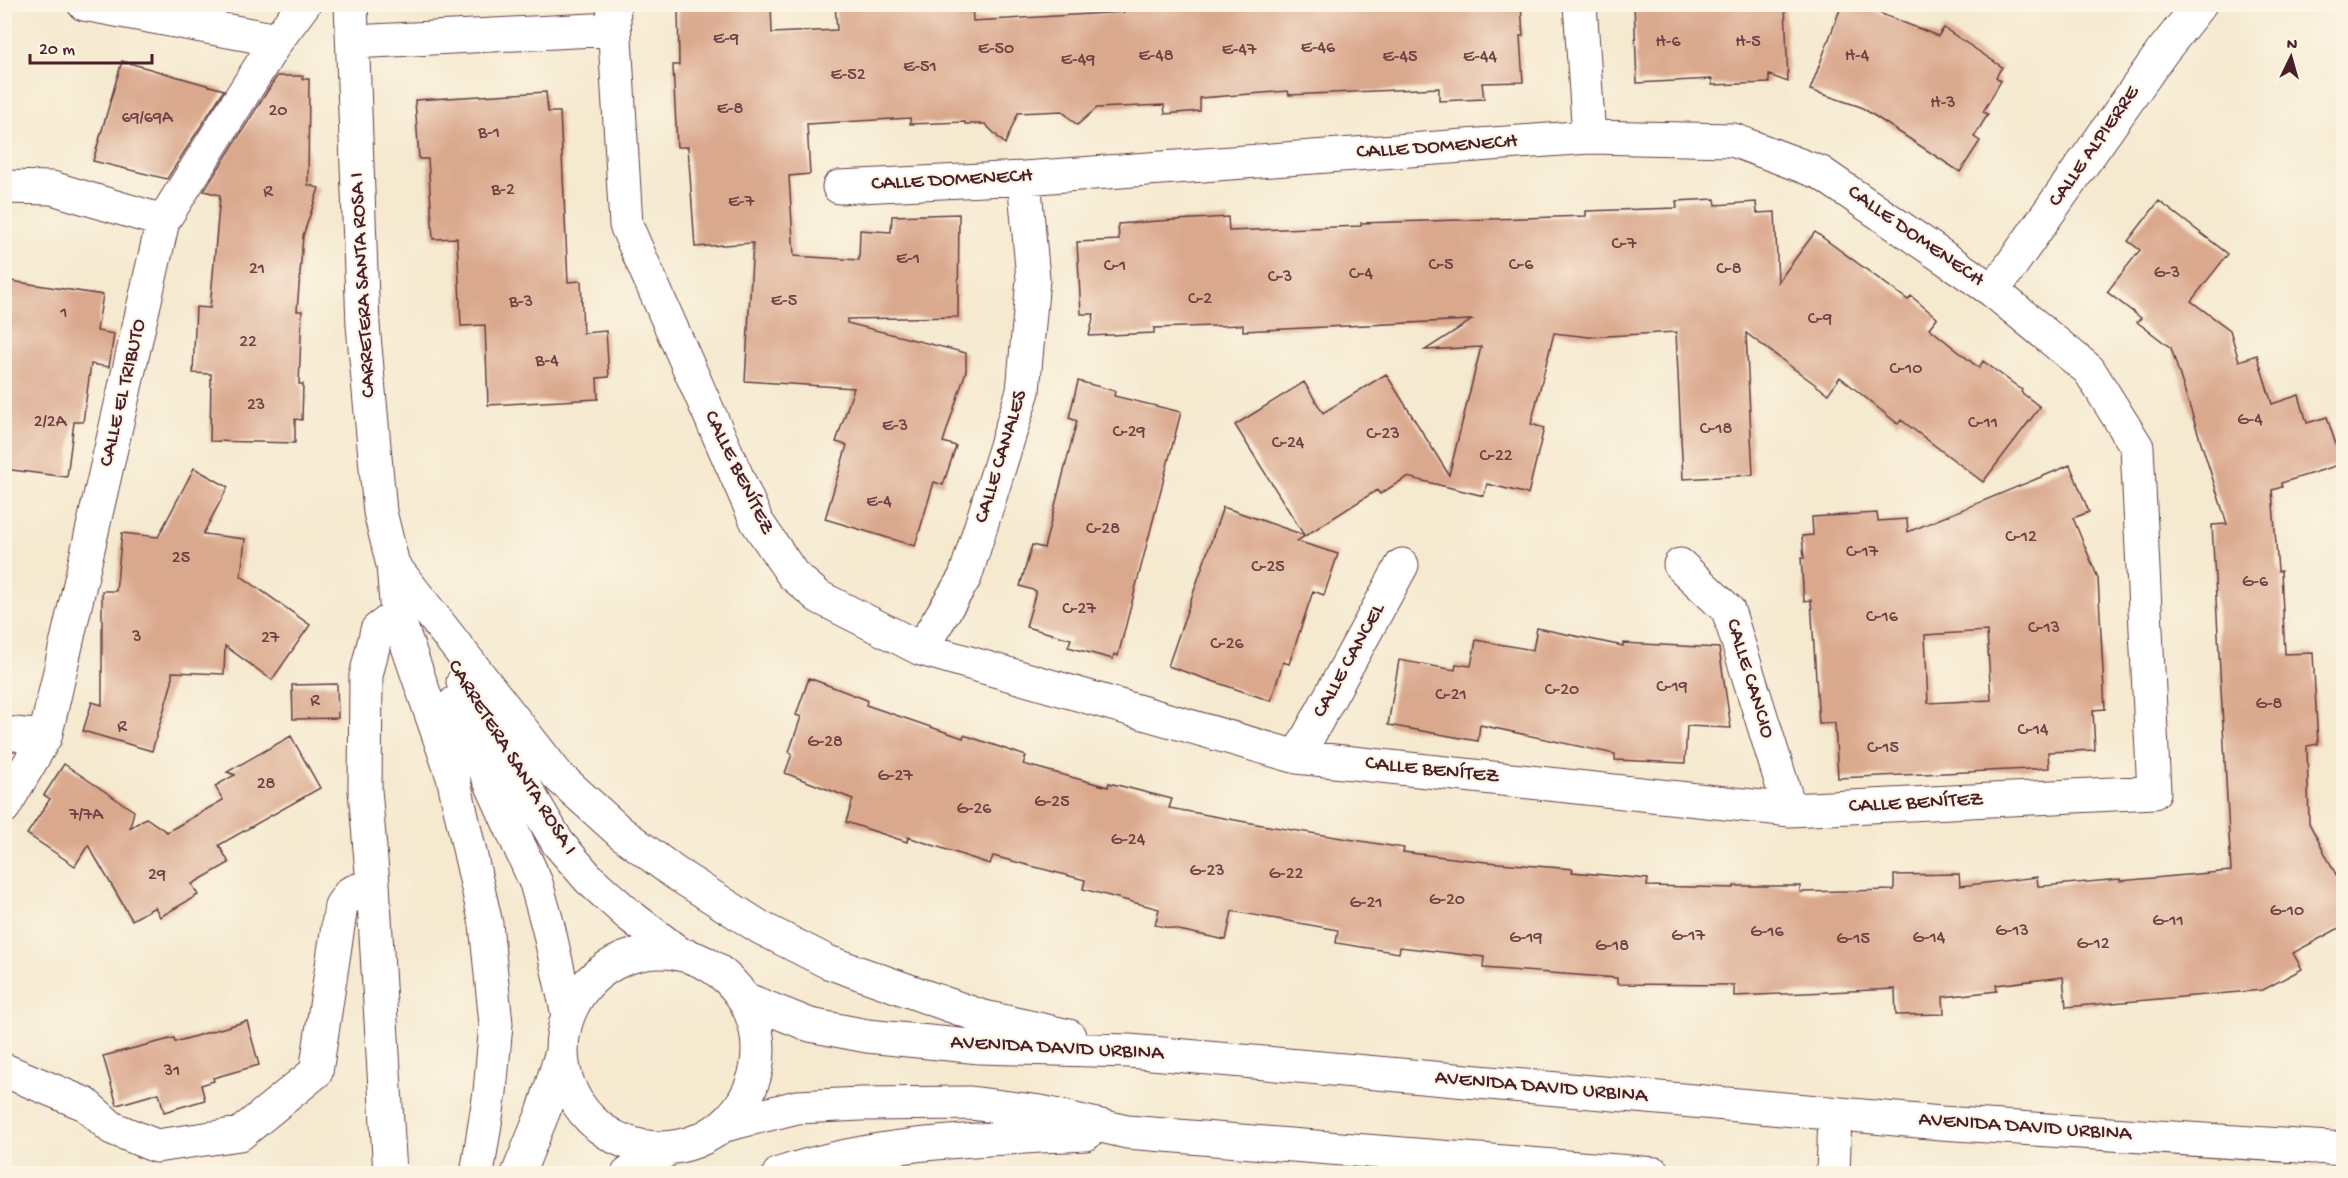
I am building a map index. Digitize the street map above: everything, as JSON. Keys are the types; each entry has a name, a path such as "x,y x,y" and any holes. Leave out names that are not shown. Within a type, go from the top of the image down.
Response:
{"street":[{"path":"84,4 277,40"},
{"name":"CALLE EL TRIBUTO","path":"4,807 45,737 163,221 277,40 304,4"},
{"name":"CARRETERA SANTA ROSA I","path":"351,4 363,325 380,512 393,565 397,615 453,777 486,924 496,1024 490,1092 477,1173"},
{"path":"1580,4 1589,137"},
{"name":"CALLE ALPIERRE","path":"1993,291 2162,52 2200,4"},
{"path":"353,42 614,17"},
{"name":"CALLE BENÍTEZ","path":"614,17 626,225 757,522 793,575 819,597 921,649 1297,757 1790,810 2154,792 2137,447 2090,370 1993,291"},
{"name":"CALLE DOMENECH","path":"840,187 1024,178 1589,137 1733,140 1821,173 1993,291"},
{"name":"CALLE CANALES","path":"921,649 965,577 1023,392 1033,279 1024,178"},
{"path":"4,187 52,188 163,221"},
{"path":"393,565 558,776 620,832 675,873 760,928 828,962 980,1016 1129,1051"},
{"name":"CARRETERA SANTA ROSA I","path":"393,565 558,843 589,879 621,908 680,954"},
{"name":"CARRETERA SANTA ROSA I","path":"393,565 536,883 549,926 568,1016"},
{"name":"CALLE CANCEL","path":"1297,757 1402,565"},
{"name":"CALLE CANCIO","path":"1680,565 1728,610 1790,810"},
{"path":"390,1173 374,884 365,790 366,676 377,630 397,615"},
{"path":"4,733 45,737"},
{"path":"4,1070 85,1104 112,1128 156,1146 240,1134 316,1072 341,906 350,893 374,884"},
{"path":"725,1125 749,1095 756,1076 759,1056 758,1036 753,1017 745,999 733,983 718,970 700,960 680,954 661,952 641,954 621,960 604,969 576,998 562,1035 561,1055 564,1074 581,1110 595,1125 630,1144 649,1149 670,1148 699,1141 725,1125 797,1107 861,1104 970,1103 1041,1112 1126,1132"},
{"name":"AVENIDA DAVID URBINA","path":"745,999 810,1025 867,1036 980,1047 1129,1051 1941,1123 2343,1149"},
{"path":"518,1173 544,1110 561,1055"},
{"path":"1833,1173 1835,1114"},
{"path":"778,1173 803,1165 881,1149 972,1138 1126,1132 1655,1173"},
{"path":"628,1173 670,1148"}],"building":[{"path":"678,4 771,4 772,33 837,30 835,4 972,4 973,21 1124,12 1124,6 1161,4 1521,4 1523,36 1520,36 1523,82 1482,83 1484,99 1439,101 1439,88 1289,95 1288,91 1200,98 1200,111 1165,114 1164,105 1097,108 1077,125 1062,111 1018,113 1005,144 985,124 965,124 965,122 910,124 910,118 807,124 810,174 789,176 794,256 859,260 860,230 891,232 892,216 959,214 958,317 847,319 847,323 966,353 966,371 943,442 956,446 943,485 934,482 915,546 825,519 847,445 836,442 854,388 745,381 753,243 695,247 688,147 677,147 673,65 679,65"},
{"path":"1634,4 1785,4 1788,82 1769,75 1769,83 1712,85 1712,79 1637,83"},
{"path":"1842,4 1856,4 1938,36 1944,28 2002,67 1996,77 2001,81 1983,112 1988,114 1974,137 1980,141 1960,172 1861,107 1810,90"},
{"path":"122,61 224,90 167,179 93,161"},
{"path":"277,76 303,76 302,79 309,79 308,185 319,188 303,236 297,311 302,311 299,384 303,384 302,420 295,419 295,443 210,441 211,374 193,373 196,307 210,308 220,195 204,191"},
{"path":"546,92 548,112 560,112 568,282 581,281 583,333 606,331 609,377 597,378 598,399 488,405 485,325 461,326 457,238 433,239 428,159 419,159 415,100"},
{"path":"1715,199 1716,205 1756,202 1757,213 1775,212 1778,282 1815,232 1908,300 1911,296 1937,318 1929,328 1979,368 1983,361 2022,390 2021,392 2040,407 1983,482 1901,420 1898,424 1840,377 1828,394 1746,333 1753,475 1683,479 1676,332 1589,337 1554,333 1531,424 1544,428 1528,494 1487,484 1484,496 1407,477 1380,494 1377,490 1297,541 1338,554 1324,595 1313,591 1289,664 1283,662 1271,701 1168,666 1223,507 1304,535 1235,425 1304,382 1323,413 1386,374 1449,475 1481,347 1425,350 1472,320 1243,331 1243,325 1154,328 1154,333 1089,336 1094,314 1081,314 1077,242 1119,240 1118,224 1158,221 1228,217 1229,231 1361,226 1361,223 1586,216 1586,211 1677,208 1676,201"},
{"path":"2159,201 2228,254 2191,301 2230,330 2239,361 2257,355 2272,404 2299,395 2307,423 2327,417 2342,464 2281,483 2282,487 2272,490 2278,571 2281,571 2285,654 2313,653 2318,744 2307,746 2309,823 2343,888 2343,926 2293,953 2302,969 2263,990 2066,1007 2063,977 1996,985 1997,991 1943,997 1944,1014 1896,1015 1895,989 1734,996 1734,985 1617,984 1617,978 1483,968 1484,957 1400,947 1399,953 1336,943 1338,930 1232,911 1226,940 1155,925 1159,909 1083,889 1085,880 993,856 990,864 908,837 907,842 846,822 853,799 785,773 792,754 789,752 801,717 796,715 809,678 867,700 866,705 963,738 964,735 1026,756 1023,764 1108,787 1109,783 1172,799 1169,808 1404,848 1403,852 1648,879 1647,886 1734,888 1734,886 1800,886 1800,892 1894,890 1894,875 1959,874 1960,886 2037,877 2038,886 2044,886 2231,871 2212,525 2227,524 2171,348 2137,322 2141,318 2107,292 2140,250 2128,241"},
{"path":"4,280 103,295 97,331 114,334 109,367 91,364 83,422 74,422 67,477 4,469"},
{"path":"1078,381 1115,391 1114,396 1181,412 1118,656 1114,654 1113,659 1068,647 1071,639 1026,627 1036,591 1020,586 1032,545 1044,548 1077,421 1069,418"},
{"path":"2070,465 2089,512 2073,518 2098,578 2105,709 2093,710 2095,750 2048,752 2049,768 1838,778 1835,723 1819,724 1811,600 1804,601 1802,536 1813,535 1812,517 1877,513 1878,521 1907,519 1908,532","holes":["1987,631 1991,700 1928,703 1925,635"]},
{"path":"194,468 228,487 203,534 245,539 241,576 310,625 272,680 225,646 224,674 172,672 172,682 152,751 83,731 92,702 102,705 102,591 116,591 122,533 158,537"},
{"path":"1537,628 1623,646 1623,643 1719,648 1731,728 1687,726 1685,763 1615,760 1615,754 1480,725 1478,741 1388,725 1399,660 1455,670 1456,664 1471,666 1476,640 1533,650"},
{"path":"337,684 338,718 293,719 292,685"},
{"path":"291,736 320,788 219,845 229,863 192,884 198,895 160,917 155,907 132,920 88,845 75,866 27,834 50,799 44,795 64,764 134,811 130,828 146,818 167,832 223,800 215,786 235,775 227,772"},
{"path":"247,1021 259,1065 213,1078 214,1081 201,1085 205,1100 164,1112 159,1093 117,1105 103,1056 174,1038 175,1042"}]}
